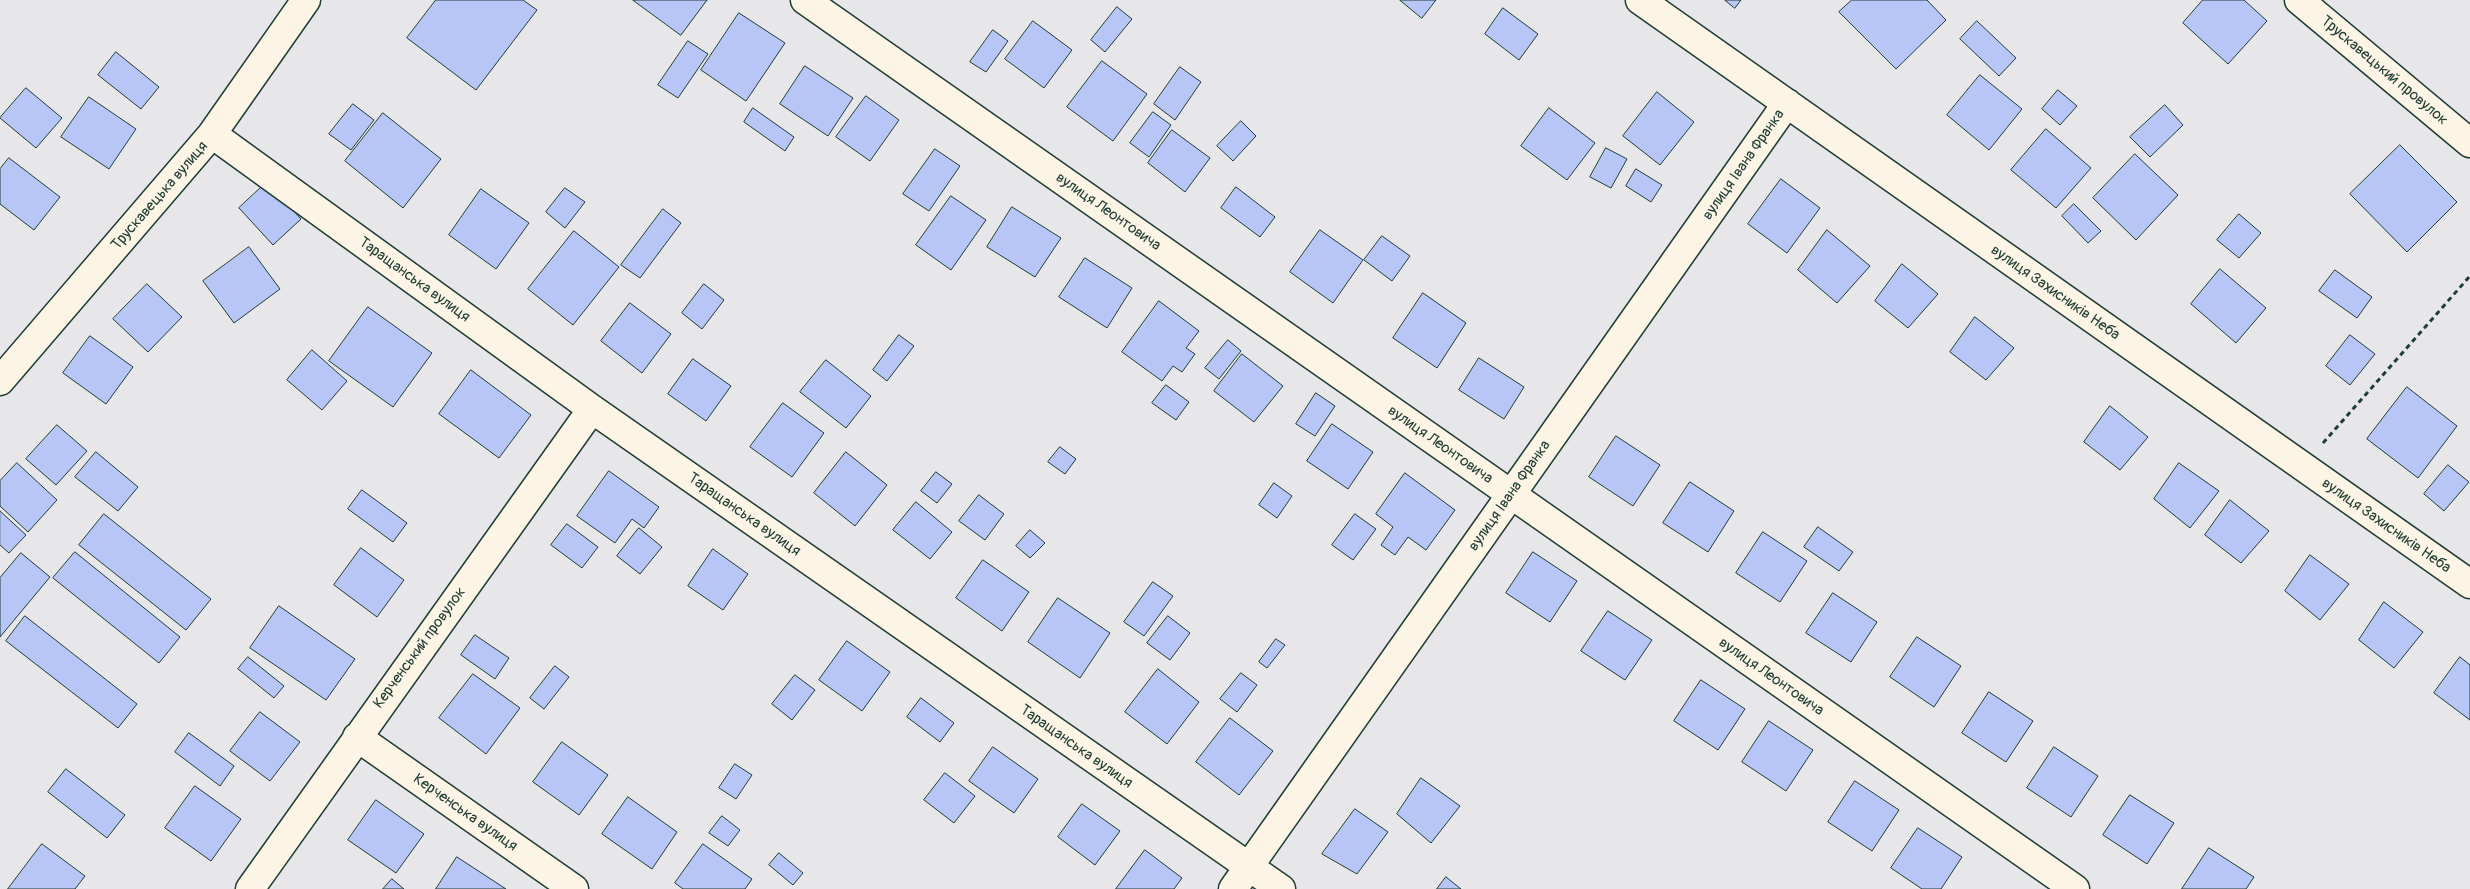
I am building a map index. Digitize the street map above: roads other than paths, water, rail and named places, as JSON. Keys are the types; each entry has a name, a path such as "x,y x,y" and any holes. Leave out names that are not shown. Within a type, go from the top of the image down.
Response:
{"street":[{"name":"Трускавецька вулиця","path":"0,381 212,134 306,0"},
{"name":"вулиця Леонтовича","path":"804,0 2075,889"},
{"name":"вулиця Захисників Неба","path":"1640,0 2470,584"},
{"name":"Трускавецький провулок","path":"2299,0 2470,143"},
{"name":"вулиця Івана Франка","path":"1233,889 1787,103"},
{"name":"Таращанська вулиця","path":"212,134 592,409 1281,889"},
{"name":"Керченський провулок","path":"250,889 592,409"},
{"name":"Керченська вулиця","path":"357,737 574,889"}]}
